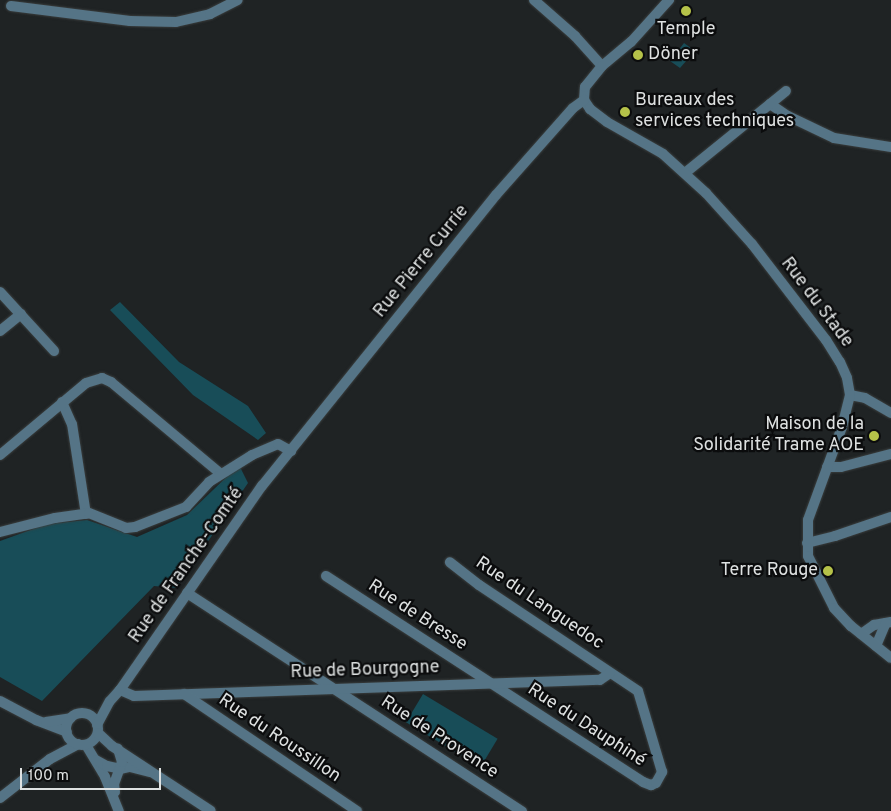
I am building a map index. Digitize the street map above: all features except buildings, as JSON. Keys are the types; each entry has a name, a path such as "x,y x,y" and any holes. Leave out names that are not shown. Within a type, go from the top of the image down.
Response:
{"street":[{"path":"11,6 130,21 176,22 210,14 238,0"},
{"path":"534,0 575,36 602,66"},
{"path":"584,100 585,86 602,66 631,42 669,0"},
{"path":"685,172 786,91"},
{"name":"Rue du Stade","path":"584,100 590,109 606,122 663,154 685,172 712,199 752,244 826,340 847,378 850,396 842,427 808,520 808,556 834,608 861,634 891,658"},
{"name":"Rue Pierre Currie","path":"290,450 496,195 572,108 584,100"},
{"path":"770,104 788,116 834,138 891,147"},
{"path":"0,292 54,351"},
{"path":"0,331 21,314"},
{"path":"0,455 62,402 95,378 102,378 111,382 221,474"},
{"path":"850,396 865,398 891,413"},
{"path":"62,402 72,424 86,514"},
{"path":"0,532 54,518 86,514 126,528 135,527 186,507 209,482 252,455 278,444 290,450"},
{"name":"Rue de Franche-Comté","path":"88,715 110,701 120,690 262,486 290,450"},
{"path":"827,467 841,467 891,454"},
{"path":"807,543 835,536 891,517"},
{"name":"Rue du Languedoc","path":"450,562 480,585 610,673"},
{"name":"Rue de Bresse","path":"326,576 491,683"},
{"name":"Rue de Provence","path":"187,593 522,811"},
{"path":"861,634 867,628 889,622"},
{"path":"876,646 889,622"},
{"name":"Rue de Bourgogne","path":"120,690 134,696 600,680 610,673"},
{"name":"Rue du Dauphiné","path":"491,683 643,782 651,784 661,778 662,772 638,691 610,673"},
{"name":"Rue du Roussillon","path":"184,694 357,811"},
{"path":"0,700 42,723 68,734 82,744 96,760 117,806"},
{"name":"Rue de Franche-Comté","path":"97,729 110,701"},
{"path":"42,723 71,718 80,714 88,715 97,729 118,749 211,811"},
{"path":"50,759 68,734 71,718"},
{"path":"0,798 50,759 93,740 97,729"},
{"path":"117,806 114,784 122,762 118,749"},
{"path":"96,760 121,769 130,767 153,773"}],"shaded area":[{"path":"684,43 695,51 680,68 670,61"},
{"path":"120,302 179,362 248,406 266,433 258,440 193,395 110,310"},
{"path":"239,465 248,483 176,588 154,586 42,701 0,677 0,541 47,524 87,520 137,537 187,515"},
{"path":"423,694 498,739 481,767 406,722"}],"place":[{"name":"Temple","path":"686,11"},
{"name":"Döner","path":"638,55"},
{"name":"Bureaux des services techniques","path":"625,112"},
{"name":"Maison de la Solidarité Trame AOE","path":"874,436"},
{"name":"Terre Rouge","path":"828,571"}]}
